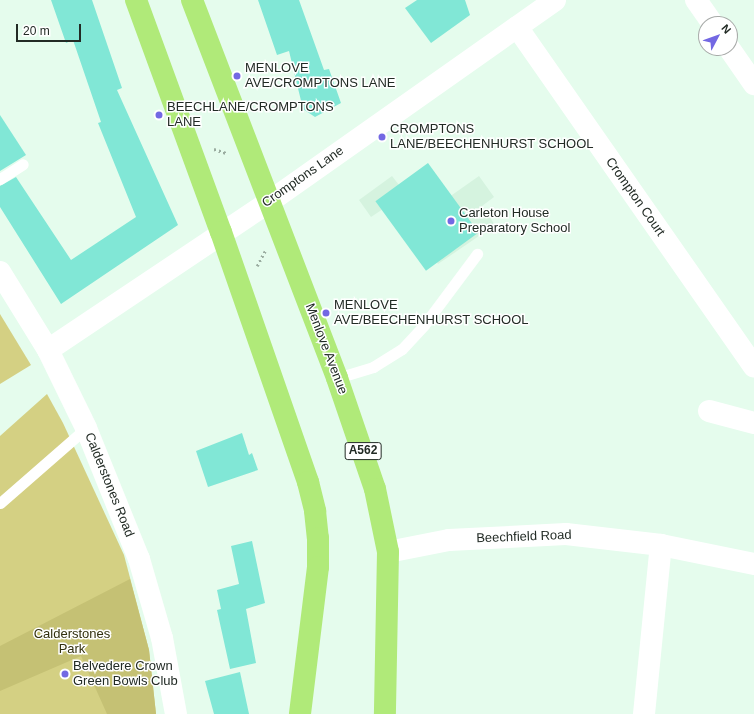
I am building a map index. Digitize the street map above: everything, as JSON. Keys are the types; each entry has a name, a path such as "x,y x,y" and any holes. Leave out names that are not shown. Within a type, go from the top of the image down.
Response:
{"highway":[{"path":"136,0 222,232 308,482 315,511 318,538 318,567 300,714"},
{"name":"Menlove Avenue","path":"192,0 337,378 373,482 388,552 385,714"}],"street":[{"name":"Cromptons Lane","path":"48,350 222,232 269,202 555,0"},
{"path":"696,0 707,16"},
{"name":"Crompton Court","path":"517,28 754,367"},
{"path":"735,56 754,84"},
{"name":"Calderstones Road","path":"0,272 48,350 86,428 139,558 162,638 176,714"},
{"path":"709,411 754,423"},
{"name":"Beechfield Road","path":"388,552 449,540 566,534 661,545 754,564"},
{"path":"644,714 661,545"}],"lane":[{"path":"0,179 23,164"},
{"path":"337,378 373,367 402,349 424,325 477,254"},
{"path":"0,503 86,428"}],"path":[{"path":"256,268 268,244"}],"shaded area":[{"name":"Carleton House Preparatory School","path":"392,176 403,190 442,202 479,176 494,197 482,206 495,225 438,264 395,201 371,217 359,200"}],"green space":[{"path":"0,314 31,365 0,384"},
{"name":"Calderstones Park","path":"47,394 63,423 124,555 149,650 156,714 0,714 0,436"},
{"path":"130,579 149,650 156,714 107,714 81,656 0,691 0,646"}],"building":[{"path":"51,0 92,0 122,88 117,90 178,225 61,304 0,207 0,186 16,177 71,260 136,217 98,123 101,122 73,40 66,43"},
{"path":"258,0 299,0 324,70 329,69 341,103 315,117 303,109 289,51 277,55"},
{"path":"417,0 465,0 470,15 431,43 405,8"},
{"path":"0,115 26,155 0,171"},
{"name":"Carleton House Preparatory School","path":"428,163 479,233 426,271 375,201"},
{"path":"242,433 249,455 252,453 258,470 208,487 196,451"},
{"path":"252,541 265,603 246,609 256,663 230,669 217,610 221,609 217,590 239,584 231,546"},
{"path":"240,672 249,714 214,714 205,681"}],"place":[{"name":"MENLOVE AVE/CROMPTONS LANE","path":"237,76"},
{"name":"BEECHLANE/CROMPTONS LANE","path":"159,115"},
{"name":"CROMPTONS LANE/BEECHENHURST SCHOOL","path":"382,137"},
{"name":"Carleton House Preparatory School","path":"451,221"},
{"name":"MENLOVE AVE/BEECHENHURST SCHOOL","path":"326,313"},
{"name":"Belvedere Crown Green Bowls Club","path":"65,674"}]}
